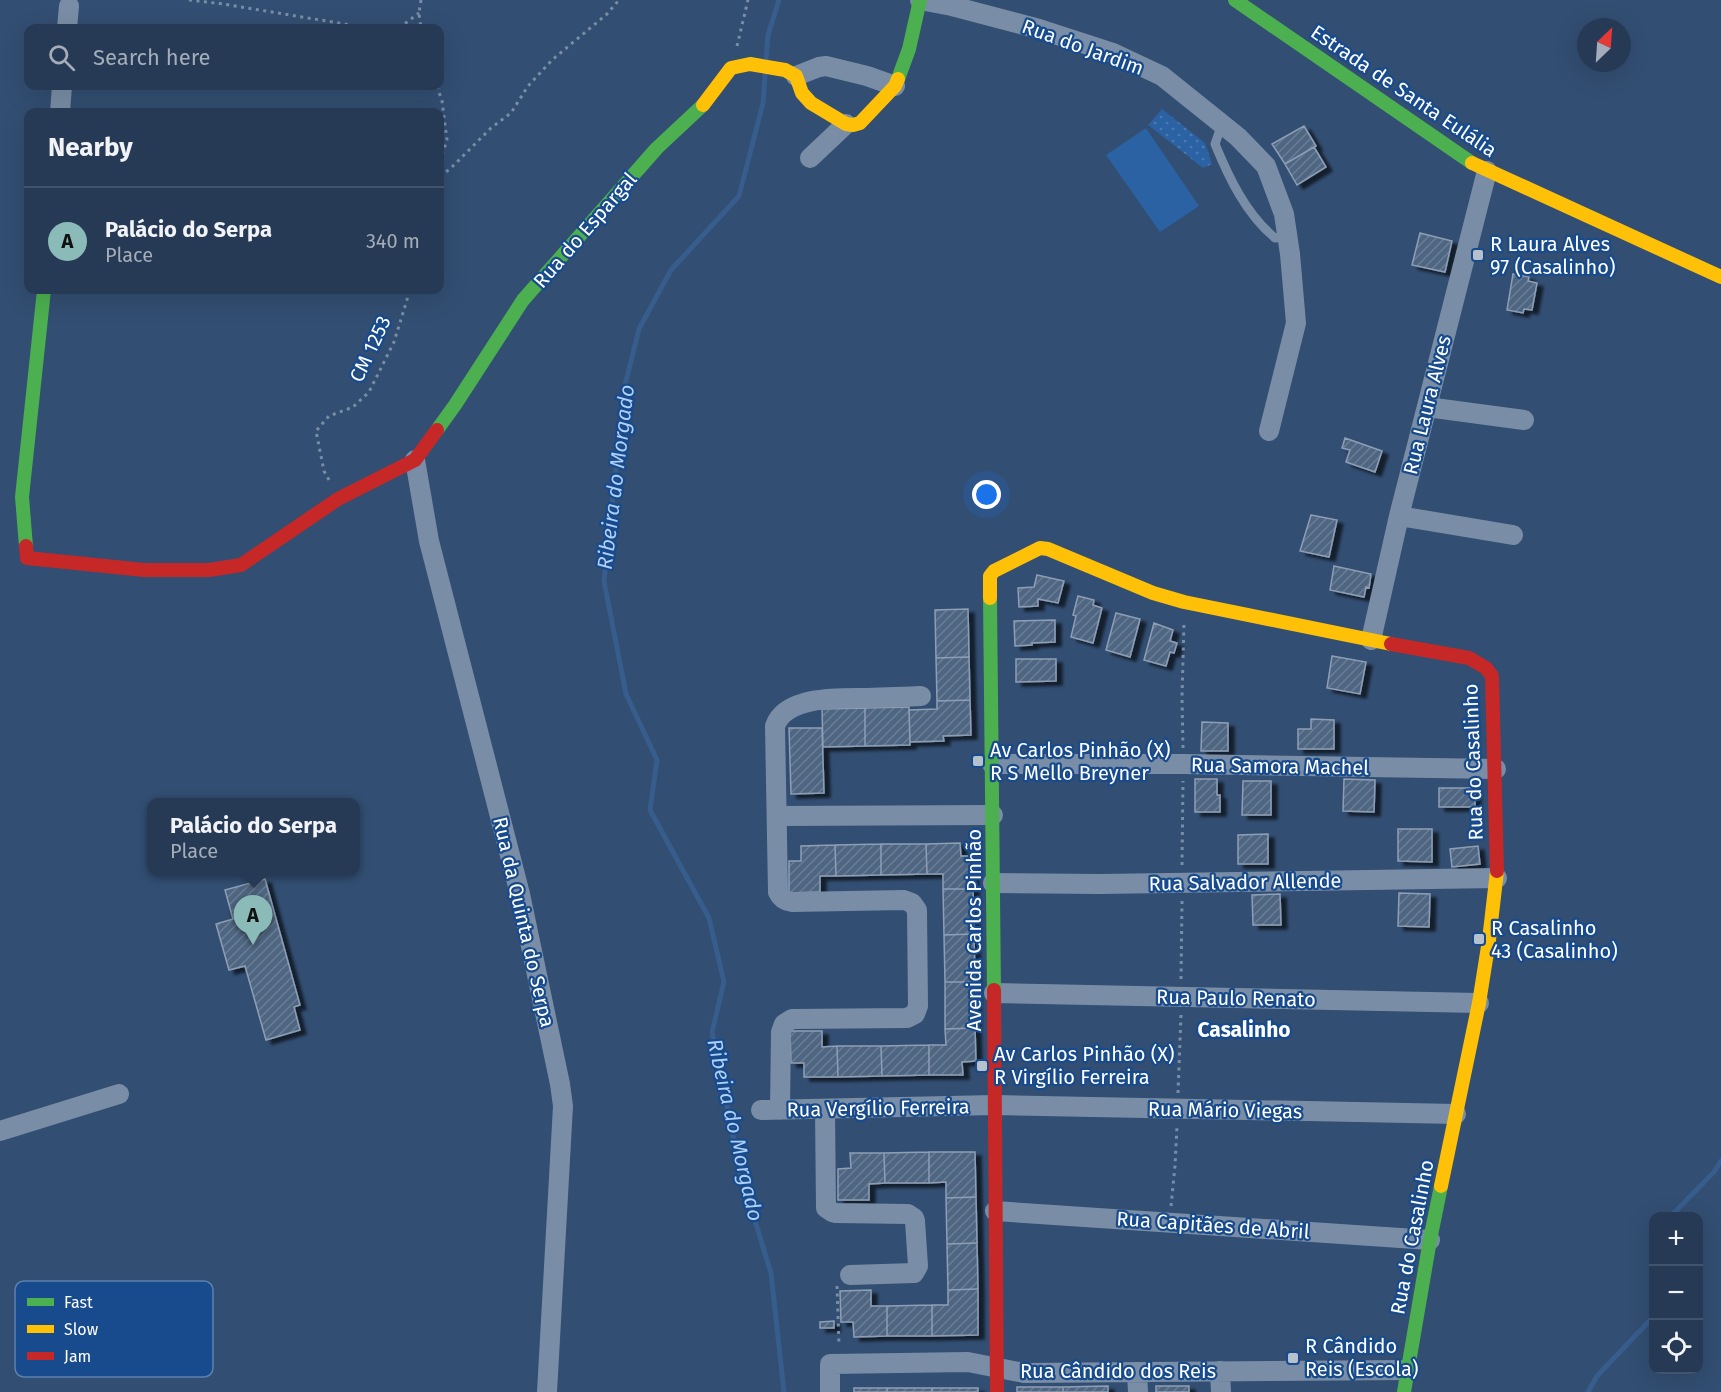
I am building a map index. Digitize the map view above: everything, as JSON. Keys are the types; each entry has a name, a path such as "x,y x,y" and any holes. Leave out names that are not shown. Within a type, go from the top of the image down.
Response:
{"street":[{"path":"790,73 811,104 846,124 860,123 895,86 911,43 920,0"},
{"name":"Rua do Jardim","path":"920,0 1039,29 1113,53 1162,76 1238,137 1266,166 1284,214 1296,323 1269,431"},
{"name":"Estrada de Santa Eulália","path":"1235,0 1472,163 1721,277"},
{"path":"67,24 69,6"},
{"path":"731,68 750,64 790,73 826,66 867,76 895,86"},
{"name":"Rua do Espargal","path":"415,460 455,405 523,300 657,148 707,102 731,68"},
{"path":"60,108 62,90"},
{"path":"810,158 846,124"},
{"name":"Rua Laura Alves","path":"1371,640 1399,516 1487,171"},
{"path":"44,294 22,497 27,558 144,570 209,570 241,564 338,499 415,460"},
{"path":"1427,407 1524,420"},
{"name":"Rua da Quinta do Serpa","path":"415,460 429,541 520,894 560,1084 563,1107 547,1392"},
{"path":"1399,516 1513,535"},
{"name":"Rua do Casalinho","path":"990,576 994,571 1037,548 1044,548 1153,593 1184,602 1469,658 1486,668 1491,676 1496,769 1497,878 1479,1003 1430,1240 1404,1392"},
{"name":"Avenida Carlos Pinhão","path":"990,576 997,1392"},
{"path":"921,696 824,699 783,713 775,726 777,816 993,815"},
{"name":"Rua Samora Machel","path":"992,764 1183,764 1496,769"},
{"name":"Rua Vergílio Ferreira","path":"777,816 778,892 783,899 792,902 908,900 915,906 917,910 918,1006 915,1014 907,1018 792,1019 787,1021 781,1032 770,1110 995,1106"},
{"name":"Rua Salvador Allende","path":"993,883 1100,884 1497,878"},
{"name":"Rua Paulo Renato","path":"994,993 1479,1003"},
{"path":"0,1131 119,1094"},
{"name":"Rua Mário Viegas","path":"995,1106 1456,1114"},
{"path":"825,1109 826,1208 836,1213 908,1214 915,1221 918,1266 914,1273 850,1275"},
{"name":"Rua Capitães de Abril","path":"995,1211 1430,1240"},
{"name":"Rua Cândido dos Reis","path":"834,1364 968,1362 1024,1373 1407,1370"},
{"path":"830,1392 834,1364"},
{"path":"1221,1371 1221,1392"},
{"path":"1137,1372 1138,1392"}],"lane":[{"path":"1222,124 1215,144 1241,197 1261,227 1275,238 1288,237"}],"path":[{"path":"189,0 343,24"},
{"path":"420,24 421,0"},
{"path":"444,173 491,128 511,113 528,86 552,60 607,14 619,0"},
{"path":"731,68 748,0"},
{"path":"404,24 419,13"},
{"path":"438,90 442,108"},
{"path":"444,120 447,140 444,149"},
{"name":"CM 1253","path":"338,499 324,471 316,431 329,416 353,407 369,392 394,342 409,294"},
{"path":"1169,1222 1175,1166 1181,997 1184,602"},
{"path":"834,1364 837,1287 842,1284 842,1275 850,1275"}],"shaded area":[{"path":"1162,109 1205,143 1212,164 1203,168 1148,125"},
{"path":"1146,128 1199,206 1160,232 1106,155"}],"building":[{"path":"1304,126 1316,146 1285,164 1272,144"},
{"path":"1314,147 1326,167 1297,185 1285,164"},
{"path":"1420,233 1452,241 1445,272 1412,265"},
{"path":"1513,274 1529,277 1528,281 1537,283 1532,310 1524,309 1523,313 1507,310"},
{"path":"1345,438 1382,451 1375,472 1346,462 1350,450 1342,448"},
{"path":"1311,515 1337,520 1329,557 1300,551"},
{"path":"1334,566 1371,574 1369,588 1366,587 1364,597 1330,590"},
{"path":"1037,575 1064,581 1058,603 1038,599 1038,606 1019,607 1018,588 1034,587"},
{"path":"1078,596 1094,600 1093,605 1102,608 1093,643 1071,637"},
{"path":"968,609 969,657 936,658 935,610"},
{"path":"1116,613 1140,619 1130,657 1106,650"},
{"path":"1055,620 1055,642 1015,646 1014,621"},
{"path":"1154,623 1173,630 1170,641 1177,643 1174,653 1170,652 1166,666 1144,660"},
{"path":"1332,656 1366,662 1360,694 1327,688"},
{"path":"969,657 970,700 937,701 936,658"},
{"path":"1016,659 1056,659 1056,681 1016,682"},
{"path":"970,700 971,735 943,736 944,741 910,742 909,710 937,709 937,701"},
{"path":"909,707 910,745 865,746 865,708"},
{"path":"865,708 865,746 823,747 822,709"},
{"path":"1311,719 1334,720 1334,749 1298,749 1298,729 1311,729"},
{"path":"1202,722 1228,723 1228,751 1201,751"},
{"path":"789,728 822,728 824,793 791,794"},
{"path":"1195,779 1217,779 1220,812 1195,812"},
{"path":"1344,779 1375,780 1374,812 1343,811"},
{"path":"1243,781 1271,781 1271,815 1242,815"},
{"path":"1439,788 1475,788 1475,807 1439,807"},
{"path":"1398,829 1432,829 1432,862 1398,861"},
{"path":"1268,834 1268,864 1238,864 1238,835"},
{"path":"960,843 961,856 972,856 973,889 943,889 943,874 927,874 926,844"},
{"path":"881,844 881,875 836,876 835,845"},
{"path":"881,844 926,844 927,874 881,875"},
{"path":"835,845 836,876 820,876 820,892 789,893 789,861 801,861 801,846"},
{"path":"1478,846 1480,864 1452,867 1450,849"},
{"path":"265,879 300,1005 294,1007 300,1030 266,1040 245,966 229,970 216,924 233,919 225,890"},
{"path":"943,889 973,889 974,934 944,935"},
{"path":"1399,893 1430,894 1429,927 1398,926"},
{"path":"1280,894 1281,925 1253,925 1252,895"},
{"path":"974,934 975,982 945,982 944,935"},
{"path":"945,982 975,982 975,1028 945,1029"},
{"path":"975,1028 976,1061 962,1062 963,1075 929,1075 929,1045 946,1045 945,1029"},
{"path":"790,1031 822,1031 822,1047 837,1046 838,1077 804,1077 804,1063 791,1063"},
{"path":"929,1045 929,1075 882,1076 881,1046"},
{"path":"837,1046 881,1046 882,1076 838,1077"},
{"path":"929,1152 975,1152 976,1197 946,1198 946,1182 929,1183"},
{"path":"929,1152 929,1183 885,1183 884,1153"},
{"path":"850,1153 884,1153 885,1183 869,1184 869,1200 838,1200 838,1169 851,1168"},
{"path":"976,1197 977,1243 947,1244 946,1198"},
{"path":"977,1243 978,1289 948,1290 947,1244"},
{"path":"978,1289 978,1335 932,1336 932,1305 948,1305 948,1290"},
{"path":"871,1290 871,1306 887,1306 887,1336 854,1337 853,1322 841,1322 840,1291"},
{"path":"932,1305 932,1336 887,1336 887,1306"},
{"path":"834,1321 834,1328 820,1328 820,1322"},
{"path":"1108,1386 1108,1392 1063,1392 1063,1387"},
{"path":"1156,1386 1189,1386 1189,1392 1156,1392"},
{"path":"1017,1387 1063,1387 1063,1392 1017,1392"},
{"path":"854,1388 887,1388 887,1392 854,1392"},
{"path":"887,1388 932,1388 932,1392 887,1392"},
{"path":"932,1388 978,1388 978,1392 932,1392"}],"waterway":[{"name":"Ribeira do Morgado","path":"766,60 768,35 779,0"},
{"name":"Ribeira do Morgado","path":"765,75 763,103 739,196 671,270 639,329 625,385 604,581 626,694 657,760 650,810 709,918 724,982 712,1032 741,1175 771,1273 784,1392"},
{"path":"1675,1212 1714,1172 1721,1161"},
{"path":"1588,1392 1597,1376 1650,1320"}],"traffic: fast":[{"path":"898,79 909,49 920,0"},
{"path":"1235,0 1472,163"},
{"path":"437,430 523,300 657,148 703,105"},
{"path":"26,546 22,497 44,294"},
{"path":"990,598 994,990"},
{"path":"1404,1392 1441,1186"}],"traffic: slow":[{"path":"703,105 731,68 750,64 785,70 796,76 802,93 811,103 846,124 853,125 860,123 895,86 898,79"},
{"path":"1472,163 1721,277"},
{"path":"990,598 990,576 994,571 1040,548 1048,549 1153,593 1184,602 1391,644"},
{"path":"1441,1186 1479,1003 1497,871"}],"traffic: jam":[{"path":"26,546 27,558 144,570 209,570 241,565 338,499 415,460 437,430"},
{"path":"1391,644 1469,658 1486,668 1492,676 1497,871"},
{"path":"994,990 997,1392"}],"place":[{"name":"R Laura Alves 97 (Casalinho)","path":"1478,255"},
{"name":"Av Carlos Pinhão (X) R S Mello Breyner","path":"978,761"},
{"name":"R Casalinho 43 (Casalinho)","path":"1479,939"},
{"name":"Palácio do Serpa","path":"253,945"},
{"name":"Av Carlos Pinhão (X) R Virgílio Ferreira","path":"982,1066"},
{"name":"R Cândido Reis (Escola)","path":"1293,1358"}],"district":[{"name":"Casalinho","path":"1244,1030"}]}
